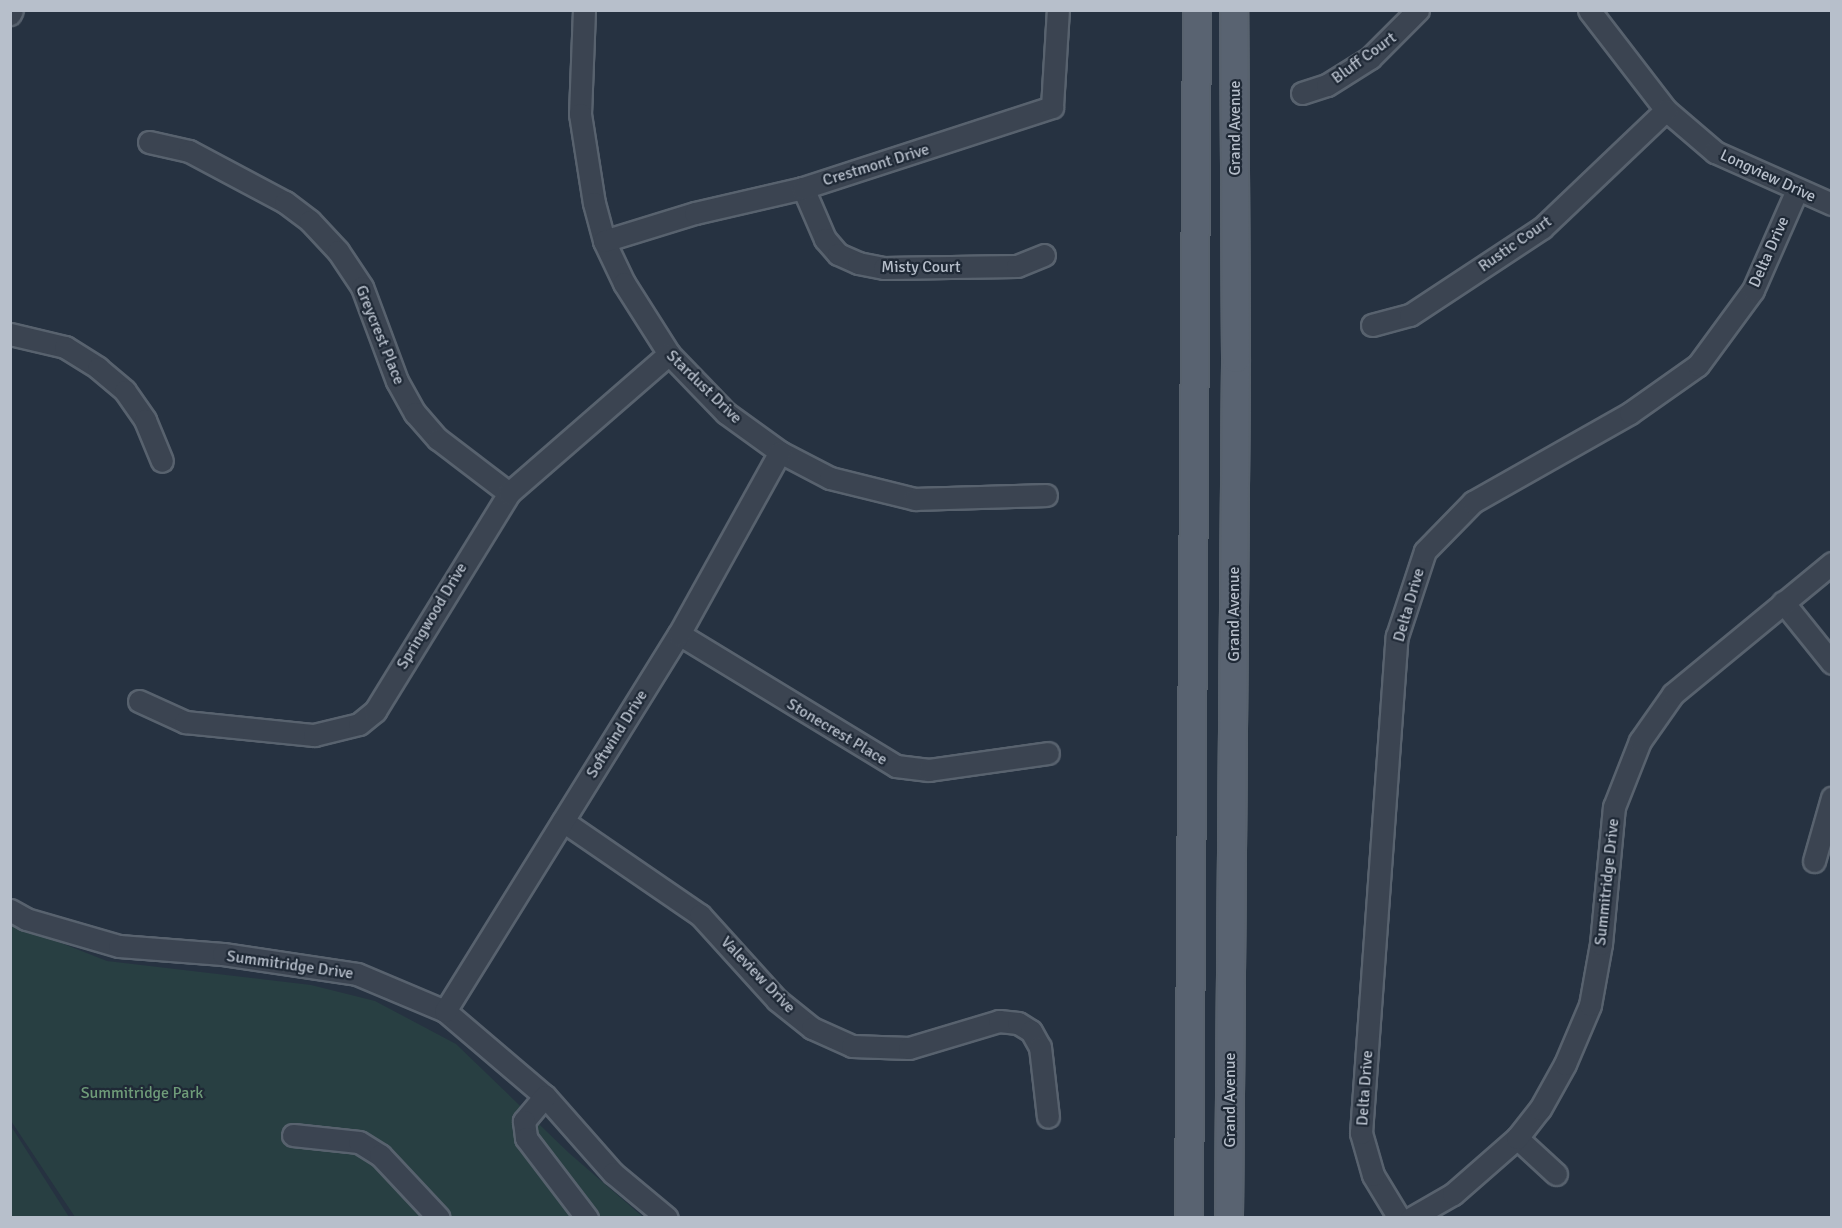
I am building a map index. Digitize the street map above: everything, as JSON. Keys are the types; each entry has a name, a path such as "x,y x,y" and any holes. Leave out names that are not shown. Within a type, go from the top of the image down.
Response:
{"main road":[{"path":"1189,1218 1197,10"},
{"name":"Grand Avenue","path":"1229,1218 1236,371 1234,10"}],"street":[{"name":"Stardust Drive","path":"584,10 580,114 584,158 604,241 633,300 669,354 726,412 780,452 830,477 915,499 1046,495"},
{"name":"Crestmont Drive","path":"604,241 695,213 803,188 1052,107 1058,10"},
{"name":"Bluff Court","path":"1302,93 1327,85 1370,58 1418,10"},
{"name":"Longview Drive","path":"1589,10 1666,111 1715,152 1796,192 1832,204"},
{"name":"Rustic Court","path":"1372,325 1410,315 1542,228 1666,111"},
{"name":"Greycrest Place","path":"149,142 189,151 285,202 310,221 338,251 362,287 397,381 415,413 446,445 509,492"},
{"name":"Misty Court","path":"803,188 825,239 837,254 858,263 884,268 1017,266 1044,255"},
{"name":"Delta Drive","path":"1399,1218 1373,1175 1361,1133 1398,636 1425,551 1473,502 1630,413 1698,365 1753,290 1796,192"},
{"path":"10,334 65,347 98,368 125,391 145,420 162,460"},
{"name":"Springwood Drive","path":"140,701 185,722 314,735 358,724 375,711 509,492 669,354"},
{"name":"Softwind Drive","path":"445,1011 679,634 780,452"},
{"name":"Summitridge Drive","path":"1411,1218 1453,1194 1517,1138 1540,1109 1565,1064 1590,1005 1601,944 1614,807 1640,741 1673,694 1832,563"},
{"path":"1783,602 1832,663"},
{"name":"Stonecrest Place","path":"679,634 896,766 929,770 1048,753"},
{"path":"1814,861 1832,798"},
{"name":"Valeview Drive","path":"563,822 700,915 777,1000 813,1028 852,1046 909,1048 999,1022 1025,1027 1040,1047 1048,1117"},
{"name":"Summitridge Drive","path":"10,910 26,919 119,945 223,954 357,974 445,1011 545,1096 613,1173 667,1218"},
{"path":"545,1096 524,1121 526,1138 587,1218"},
{"path":"293,1135 359,1142 380,1155 439,1218"},
{"path":"1517,1138 1556,1174"}],"green space":[{"name":"Summitridge Park","path":"10,923 107,961 311,985 375,1001 456,1044 569,1153 643,1217 75,1217 11,1121"},
{"path":"11,1126 69,1217 11,1217"}]}
